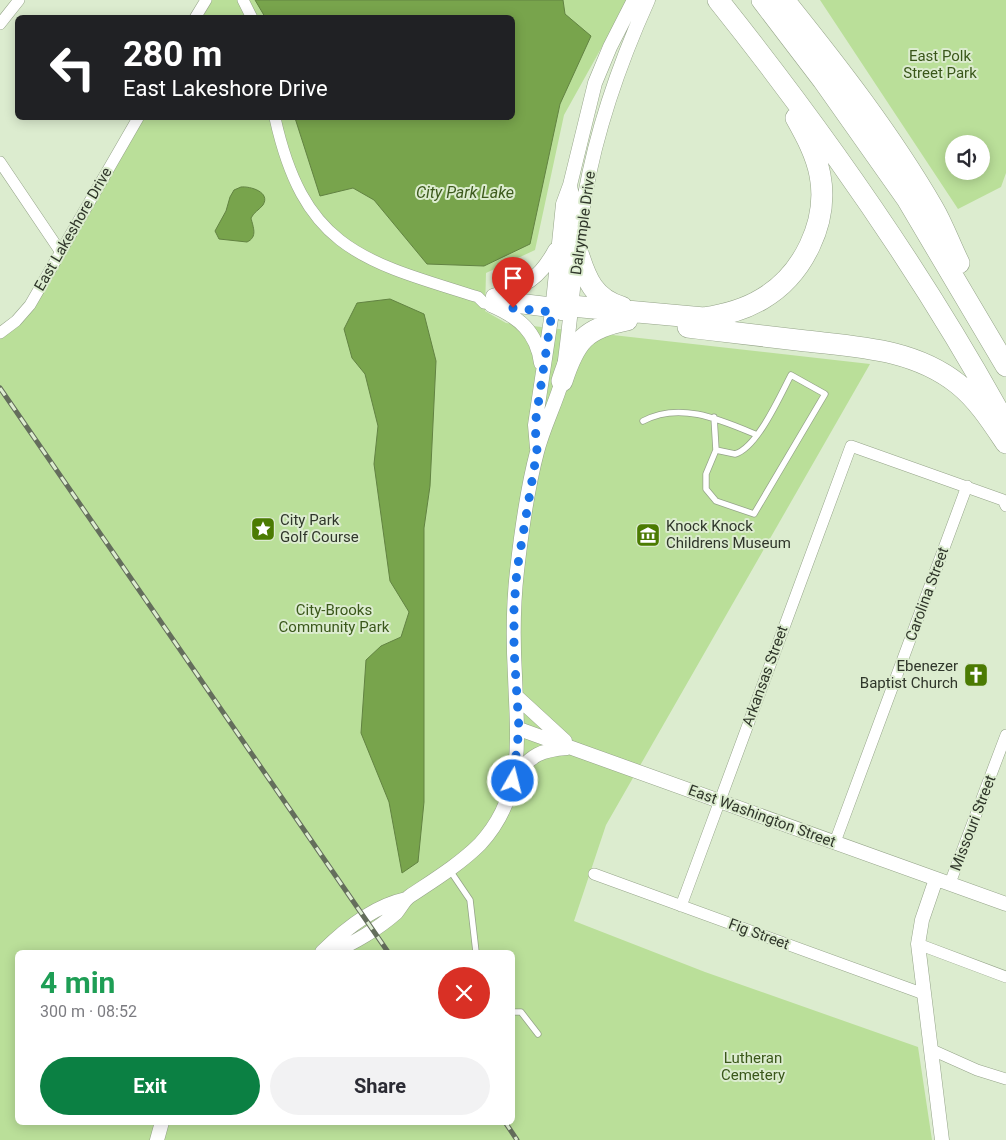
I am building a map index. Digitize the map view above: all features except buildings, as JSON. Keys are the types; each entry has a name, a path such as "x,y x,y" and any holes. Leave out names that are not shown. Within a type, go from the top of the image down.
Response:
{"highway":[{"path":"718,0 746,34 865,196 937,307 1006,425"},
{"path":"762,0 872,147 907,199 1006,366"},
{"path":"784,0 833,61 926,196 959,264 964,295"},
{"path":"552,377 584,336 599,327 632,316 704,318 724,315 753,304 786,280 800,263 814,236 820,210 821,185 814,154 792,110 746,34"},
{"path":"578,253 585,275 598,295 632,316"},
{"path":"561,309 632,316 868,348 898,354 936,369 958,384 976,401 1006,443"}],"street":[{"path":"0,24 19,0"},
{"path":"197,15 206,0"},
{"path":"243,0 250,15"},
{"name":"Dalrymple Drive","path":"335,950 372,929 396,912 406,899 472,851 491,830 502,814 515,774 519,729 514,624 517,570 537,451 555,404 552,377 561,309 557,245 563,204 570,185 595,83 610,47 634,0"},
{"name":"Dalrymple Drive","path":"537,451 535,425 552,377 561,309 578,253 584,196 603,116 648,0"},
{"name":"East Lakeshore Drive","path":"0,333 16,321 30,305 137,120"},
{"path":"276,120 287,162 298,191 306,205 328,231 349,248 372,260 414,278 478,297 561,309 574,205 570,185"},
{"path":"0,162 60,251"},
{"path":"492,300 535,279 542,272 557,245"},
{"path":"492,300 511,313 528,330 552,377"},
{"name":"Arkansas Street","path":"681,906 718,801 851,446 967,486"},
{"path":"967,486 1004,503"},
{"name":"Carolina Street","path":"835,842 967,486"},
{"path":"516,696 546,727 573,748"},
{"name":"East Washington Street","path":"519,729 1006,904"},
{"name":"Missouri Street","path":"950,884 1006,735"},
{"path":"515,774 530,758 542,751 573,748"},
{"name":"Fig Street","path":"594,874 924,994"},
{"path":"936,879 922,920 918,944 942,1140"},
{"name":"Dalrymple Drive","path":"324,950 364,917 388,903 406,899"},
{"path":"918,944 1006,976"},
{"path":"930,1049 977,1070 1006,1079"},
{"path":"157,1140 161,1125"}],"lane":[{"path":"714,417 716,450 705,479 709,494 716,500 754,514 824,394 791,376 757,435 741,452 735,454 716,450"},
{"path":"643,421 664,413 714,417 757,435"},
{"path":"448,869 470,900 476,950"},
{"path":"515,1012 522,1012 538,1034"}],"green space":[{"name":"City-Brooks Community Park","path":"206,0 628,0 564,115 535,250 486,273 485,311 506,323 870,364 606,825 574,921 705,972 918,1047 932,1140 0,1140 0,337 30,305 137,120 515,120 515,15 196,15"},
{"name":"East Polk Street Park","path":"820,0 1006,0 1006,173 1001,187 958,209"}],"water":[{"name":"City Park Lake","path":"255,0 563,0 565,14 591,36 560,104 530,244 484,266 427,264 374,200 353,188 320,196 296,120 515,120 515,15 264,15"},
{"path":"241,187 254,189 262,193 265,200 251,218 254,235 247,242 219,239 215,231 226,211 234,190"},
{"path":"390,299 424,314 436,361 430,486 424,528 424,802 418,862 402,873 389,802 361,733 366,660 381,646 401,637 409,612 390,581 374,464 378,426 365,374 352,358 344,329 357,303"}],"railway":[{"path":"0,388 387,950"},
{"path":"507,1125 517,1140"}],"place":[{"name":"City Park Golf Course","path":"263,529"},
{"name":"Knock Knock Childrens Museum","path":"648,535"},
{"name":"Ebenezer Baptist Church","path":"976,675"}],"route":[{"path":"513,308 552,312 535,425 537,451 517,570 514,608 514,649 519,729 513,781"}],"park label":[{"name":"Lutheran Cemetery","path":"753,1066"}]}
